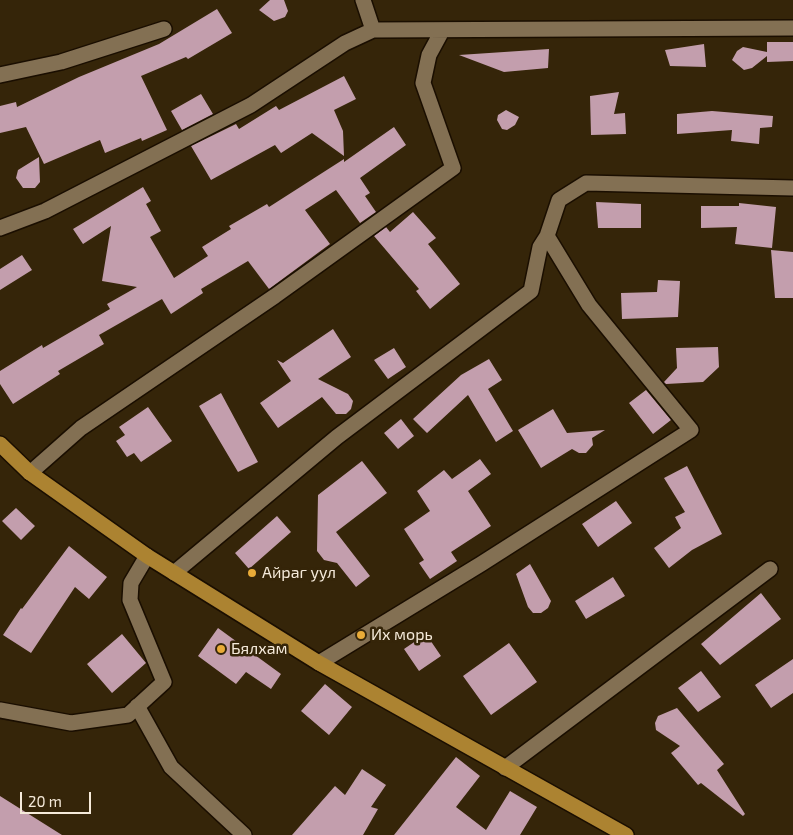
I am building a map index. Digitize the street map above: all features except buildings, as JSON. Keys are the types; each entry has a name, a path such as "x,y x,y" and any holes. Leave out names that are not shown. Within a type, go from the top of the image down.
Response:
{"main road":[{"path":"0,444 30,473 174,573 319,663 626,835"}],"street":[{"path":"363,0 373,30"},
{"path":"0,228 45,211 251,105 345,43 373,30 793,28"},
{"path":"0,75 61,62 164,29"},
{"path":"30,473 81,428 275,296 453,168 423,83 429,55 442,31"},
{"path":"174,573 337,437 531,291 540,246 547,236 559,200 586,183 793,188"},
{"path":"319,663 481,564 691,430 588,305 547,236"},
{"path":"0,710 71,723 128,715 164,682 130,600 131,583 147,556"},
{"path":"504,768 770,569"},
{"path":"137,706 171,767 244,835"}],"place":[{"name":"Айраг уул","path":"252,573"},
{"name":"Их морь","path":"361,635"},
{"name":"Бялхам","path":"221,649"}]}
